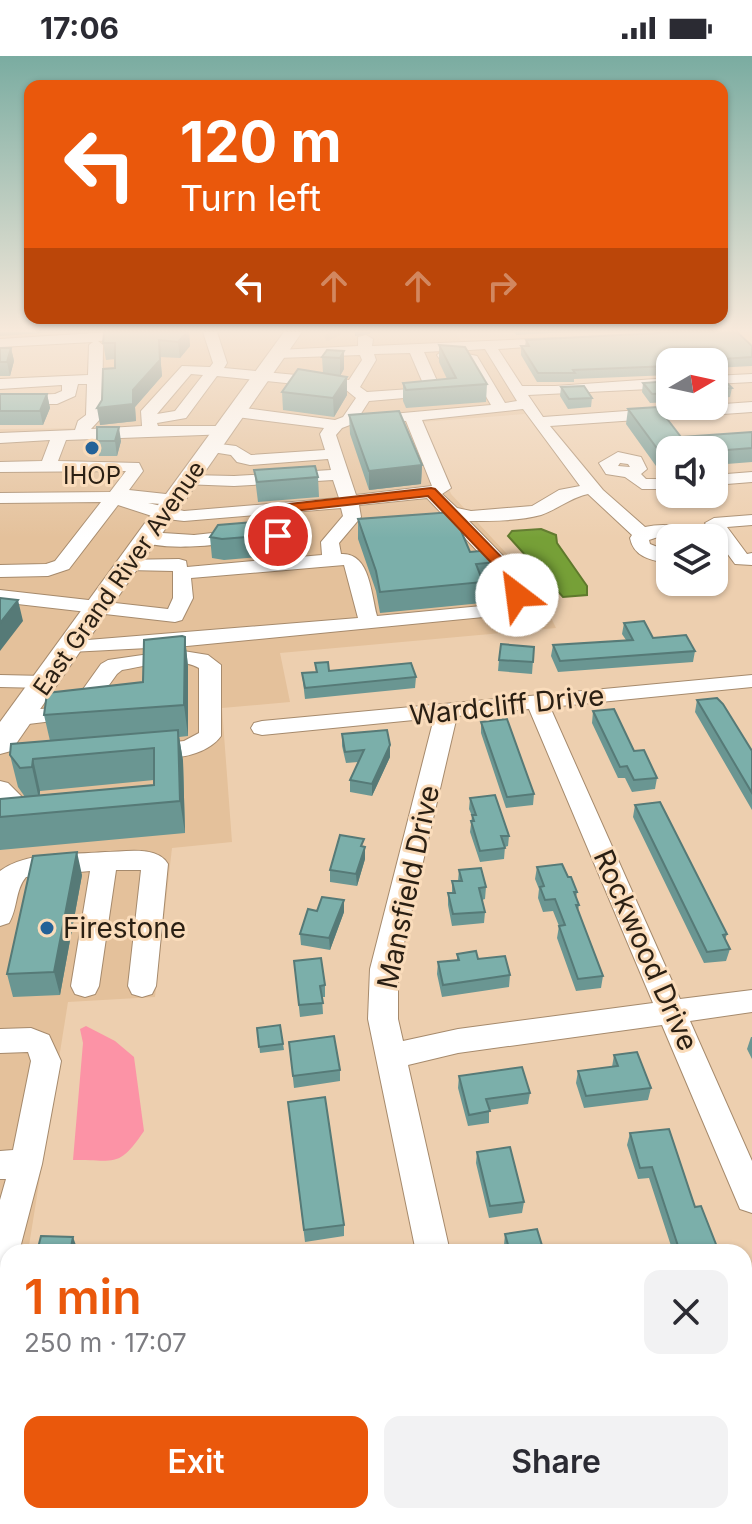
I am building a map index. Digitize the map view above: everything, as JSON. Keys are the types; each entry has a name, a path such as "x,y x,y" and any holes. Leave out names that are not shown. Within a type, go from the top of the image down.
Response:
{"main road":[{"name":"East Grand River Avenue","path":"8,742 45,682 128,564 189,480 223,442 245,401"}],"street":[{"path":"83,433 84,424 94,417 94,401"},
{"path":"151,426 149,411 158,401"},
{"path":"0,438 59,438 151,426 180,415 191,401"},
{"path":"332,561 330,542 352,517 340,474 356,401"},
{"path":"496,401 500,408"},
{"path":"151,426 223,442 250,460 349,429 412,416 500,408 515,401"},
{"path":"524,401 538,422 611,508 642,534 656,532"},
{"path":"578,470 605,444 752,407"},
{"path":"237,412 349,429"},
{"path":"147,538 194,541 370,496 440,490 442,485 412,416"},
{"path":"538,422 605,444 642,484 656,484"},
{"path":"48,466 59,438"},
{"path":"0,467 135,468 62,565 48,570 0,571"},
{"path":"189,480 234,481 340,474"},
{"path":"728,479 752,477"},
{"path":"234,481 235,513"},
{"path":"453,513 471,516 534,511 565,494 594,488"},
{"path":"70,646 187,640 497,611 514,601 516,585 511,575 461,527 453,513 431,492"},
{"path":"0,498 122,495 209,515 235,513 263,524"},
{"path":"187,640 178,628 175,616 183,598 180,569 209,515"},
{"path":"728,536 751,526"},
{"path":"642,534 638,543 656,555"},
{"path":"728,547 742,560 752,559"},
{"path":"128,564 180,569 353,562 369,623"},
{"path":"0,596 175,616"},
{"path":"8,742 78,712 109,669 116,665 188,656 207,662 210,676 210,736 189,748 129,753"},
{"path":"0,681 45,682"},
{"name":"Wardcliff Drive","path":"262,728 537,702 749,687"},
{"name":"Rockwood Drive","path":"537,702 752,1198"},
{"name":"Mansfield Drive","path":"431,1244 383,1019 384,969 447,711"},
{"path":"0,789 14,801 0,813"},
{"path":"0,813 31,811"},
{"path":"85,986 105,861"},
{"path":"0,916 4,881 17,870 105,861 149,861 155,864 142,986"},
{"path":"392,1056 458,1041 752,1001"},
{"path":"0,1041 31,1040 39,1043 46,1061 13,1164 2,1244"}],"shaded area":[{"path":"96,401 517,401 525,414 422,422 451,494 534,583 556,628 280,653 290,702 222,708 232,842 172,848 155,997 68,1002 29,1244 0,1244 0,429 95,428"},
{"path":"541,529 556,535 557,543 587,586 587,595 563,597 508,536 512,531"},
{"path":"86,1026 115,1041 134,1057 144,1131 122,1156 108,1161 73,1160 83,1043 80,1029"}],"building":[{"path":"0,401 44,401 40,411 0,411"},
{"path":"102,401 133,401 133,404 97,408"},
{"path":"656,407 656,420 668,420 680,436 656,436 656,447 628,409"},
{"path":"399,411 422,465 369,471 349,415"},
{"path":"97,427 119,427 115,441 97,441"},
{"path":"752,432 752,448 728,450 728,436 695,436"},
{"path":"315,466 318,477 257,482 254,470"},
{"path":"453,512 470,552 491,550 497,562 476,564 483,582 380,592 358,519"},
{"path":"254,522 295,533 222,539 210,537 218,525"},
{"path":"0,598 18,600 0,623"},
{"path":"644,621 653,638 686,635 695,651 560,661 553,645 633,640 624,623"},
{"path":"185,637 184,705 44,715 47,693 143,682 144,640"},
{"path":"501,644 534,647 533,662 499,660"},
{"path":"328,662 329,671 411,663 416,677 305,688 302,673 317,672 315,663"},
{"path":"717,698 752,751 752,793 697,700"},
{"path":"614,709 634,751 644,750 657,778 634,780 627,766 620,767 593,711"},
{"path":"507,719 534,794 507,797 481,722"},
{"path":"178,730 180,801 0,817 0,799 154,785 154,748 33,759 32,767 20,768 10,755 11,744"},
{"path":"387,730 390,745 372,784 350,780 364,750 345,752 342,734"},
{"path":"495,795 509,836 501,836 505,848 480,851 471,821 474,821 472,815 476,815 470,798"},
{"path":"660,802 727,934 723,935 730,949 707,952 635,805"},
{"path":"340,835 364,839 361,846 365,847 356,874 330,870"},
{"path":"77,852 54,972 7,974 33,856"},
{"path":"562,864 577,892 574,892 579,905 576,905 603,976 578,979 559,926 565,925 555,899 545,900 540,887 544,886 537,867"},
{"path":"481,868 486,887 479,888 485,912 453,914 448,893 455,893 452,881 462,881 459,870"},
{"path":"322,897 344,900 329,938 300,934 308,909 317,911"},
{"path":"476,951 478,959 505,956 510,975 443,985 438,962 459,960 457,954"},
{"path":"321,958 325,985 320,986 323,1003 299,1005 294,961"},
{"path":"280,1025 283,1044 259,1047 257,1028"},
{"path":"334,1036 340,1070 293,1076 289,1042"},
{"path":"637,1052 651,1088 586,1096 578,1071 618,1066 614,1055"},
{"path":"522,1067 530,1093 486,1099 490,1111 469,1115 459,1076"},
{"path":"325,1097 344,1225 304,1230 288,1102"},
{"path":"669,1129 695,1207 701,1206 716,1244 677,1244 652,1167 640,1168 630,1133"},
{"path":"510,1147 524,1202 490,1206 477,1152"},
{"path":"537,1229 542,1244 508,1244 505,1234"},
{"path":"41,1236 73,1237 72,1244 39,1244"}],"place":[{"name":"IHOP","path":"92,448"},
{"name":"Firestone","path":"47,928"}],"route":[{"path":"278,536 264,534 269,527 268,509 431,492 444,502 461,527 511,575 517,595"}]}
